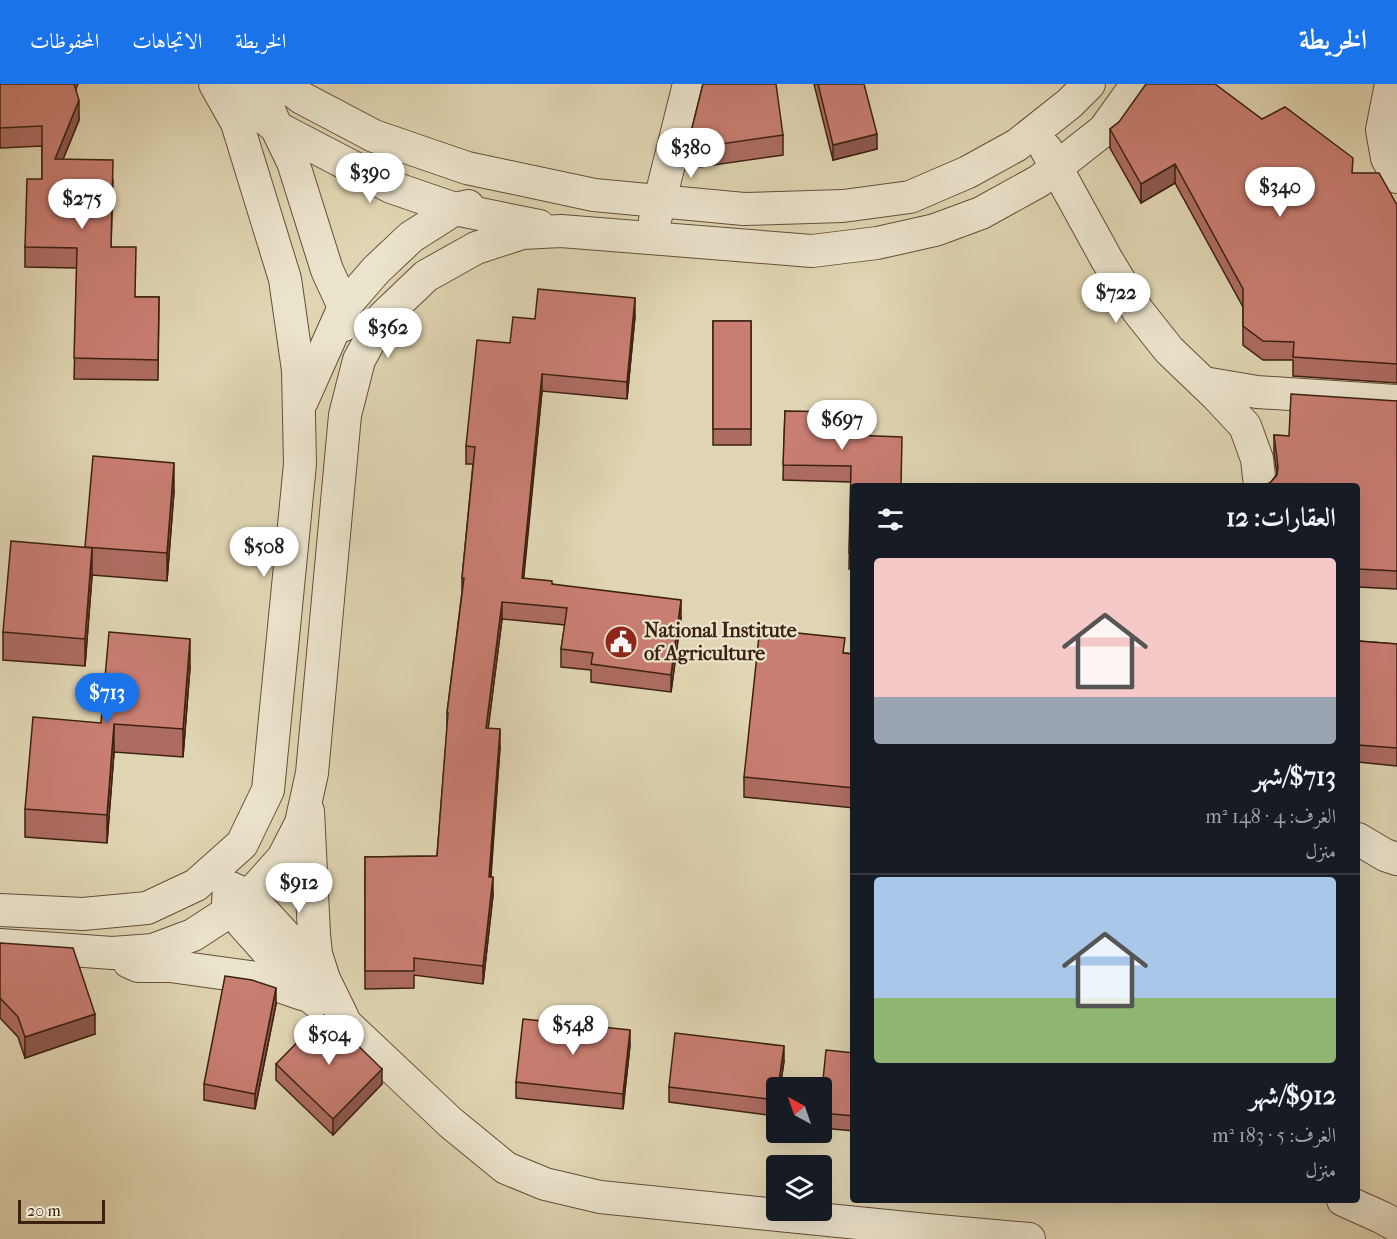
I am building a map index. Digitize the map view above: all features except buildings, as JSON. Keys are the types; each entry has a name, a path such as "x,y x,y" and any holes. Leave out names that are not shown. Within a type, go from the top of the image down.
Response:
{"street":[{"path":"215,84 237,123 285,279 298,370 300,464 268,790 229,875 237,897"},
{"path":"221,84 276,127 391,187 455,209 561,231 812,251 877,243 935,230 981,213 1039,180 1104,130 1137,84"},
{"path":"0,945 112,953 153,950 193,935 283,858 301,823 312,773 345,415 344,307 327,270 293,162 259,84"},
{"path":"283,84 302,98 374,136 467,168 594,195 744,209 843,206 910,197 968,172 1017,145 1070,103 1089,84"},
{"path":"650,238 689,84"},
{"path":"1391,84 1382,130 1387,158 1397,177"},
{"path":"1036,130 1138,312 1169,350 1245,426 1257,459 1260,483"},
{"path":"299,407 344,307 376,270 411,237 455,209 560,188"},
{"path":"345,415 359,360 383,317 426,276 476,248 522,233 561,231"},
{"path":"1204,383 1257,392 1397,401"},
{"path":"307,798 317,988"},
{"path":"1360,840 1385,855 1397,859"},
{"path":"0,910 83,914 147,908 196,885 242,844"},
{"path":"196,885 220,885 237,897 346,1024 451,1124 506,1168 545,1184 600,1197 1029,1239"},
{"path":"112,953 138,966 170,966 256,978 284,987 317,988"},
{"path":"1350,1203 1397,1226"}],"place":[{"name":"National Institute of Agriculture","path":"621,642"}]}
